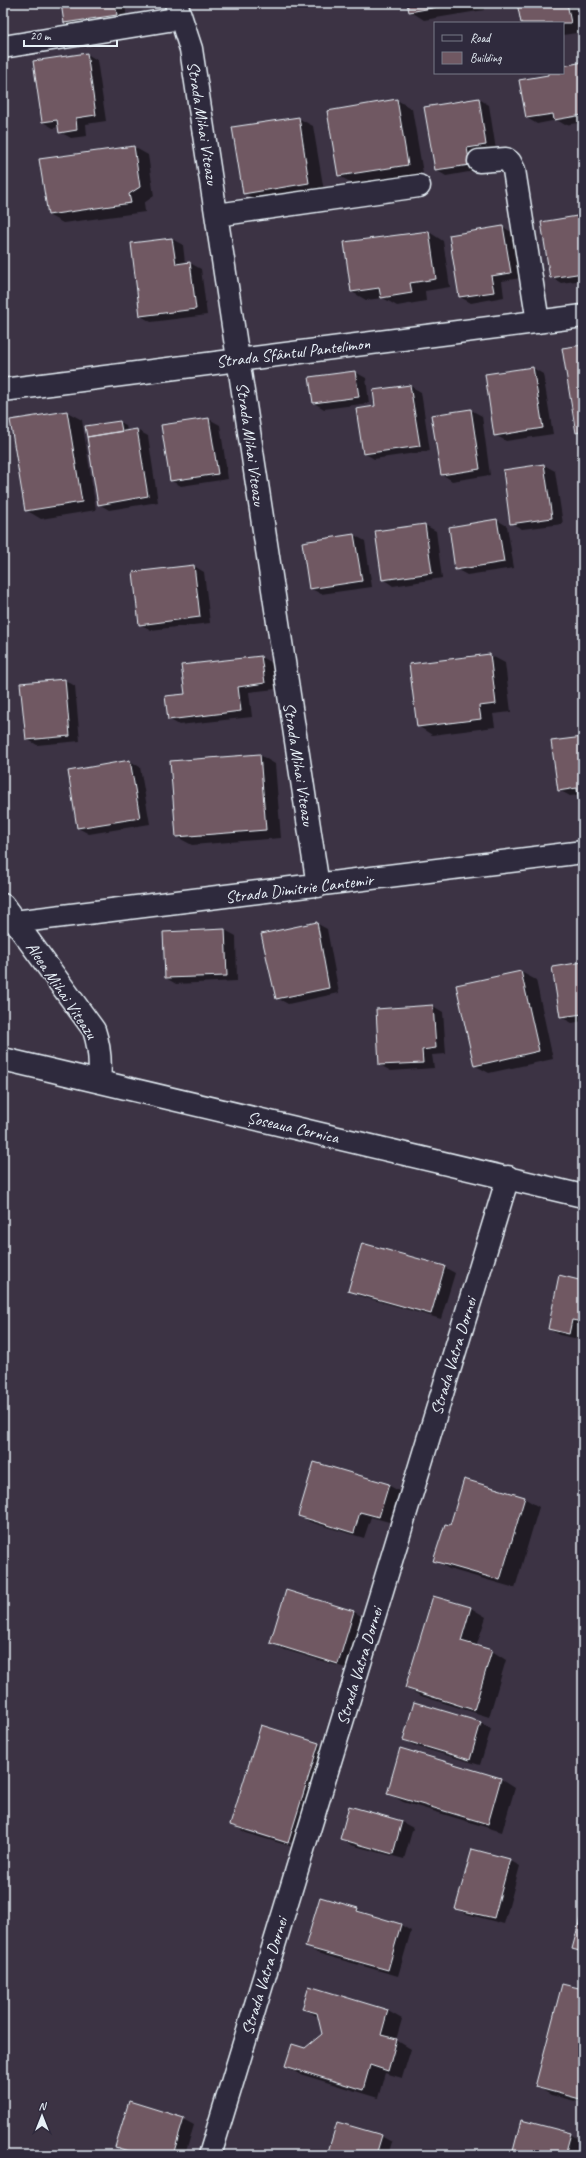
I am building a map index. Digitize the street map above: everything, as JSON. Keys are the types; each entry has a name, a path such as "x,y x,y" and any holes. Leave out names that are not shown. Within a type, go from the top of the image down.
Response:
{"street":[{"path":"3,46 179,11"},
{"name":"Strada Mihai Viteazu","path":"179,11 191,49 318,886"},
{"path":"479,161 506,159 514,170 538,322"},
{"path":"217,215 419,186"},
{"name":"Strada Sfântul Pantelimon","path":"3,390 583,316"},
{"name":"Strada Dimitrie Cantemir","path":"9,914 318,886 583,852"},
{"name":"Aleea Mihai Viteazu","path":"9,914 94,1030 99,1044 101,1064 99,1081"},
{"name":"Șoseaua Cernica","path":"3,1059 508,1177 583,1196"},
{"name":"Strada Vatra Dornei","path":"210,2155 508,1177"}],"building":[{"path":"61,3 115,3 117,15 64,23"},
{"path":"407,3 461,3 409,12"},
{"path":"517,3 567,3 571,23 564,22 521,22"},
{"path":"87,53 96,115 76,118 77,130 59,133 57,120 42,122 33,61"},
{"path":"583,62 583,115 554,120 553,114 526,118 519,80 548,74 564,74 564,66"},
{"path":"479,98 486,145 467,148 470,165 435,170 424,107"},
{"path":"397,99 408,165 338,176 327,111"},
{"path":"299,117 309,183 243,194 232,127"},
{"path":"134,146 140,187 129,194 131,203 48,215 39,159"},
{"path":"583,215 583,273 550,278 541,222"},
{"path":"503,226 511,273 491,276 494,292 459,297 449,235"},
{"path":"429,231 436,279 410,283 412,293 381,298 379,288 351,292 344,242"},
{"path":"172,238 176,264 190,262 196,309 140,316 131,243"},
{"path":"583,345 583,431 576,433 562,348"},
{"path":"533,367 543,428 494,436 485,374"},
{"path":"355,371 359,397 313,403 309,377"},
{"path":"410,385 420,446 363,454 356,409 375,406 373,390"},
{"path":"471,409 480,469 441,475 431,415"},
{"path":"67,411 82,502 25,511 10,420"},
{"path":"209,418 218,474 170,481 161,425"},
{"path":"120,421 122,431 87,437 85,426"},
{"path":"137,429 148,496 98,505 87,437"},
{"path":"544,464 552,518 510,524 503,470"},
{"path":"497,519 504,562 455,570 449,527"},
{"path":"425,524 432,573 382,580 375,531"},
{"path":"354,534 362,581 309,589 302,542"},
{"path":"194,565 200,617 139,625 133,572"},
{"path":"490,654 496,704 479,706 481,719 417,727 409,664"},
{"path":"261,656 265,683 238,687 241,711 168,720 165,696 185,694 181,665"},
{"path":"65,679 70,736 26,740 20,683"},
{"path":"583,737 583,804 579,805 577,788 558,791 551,741"},
{"path":"260,754 266,830 176,837 170,761"},
{"path":"130,760 140,818 77,828 68,771"},
{"path":"317,922 329,988 276,999 261,934"},
{"path":"225,929 227,976 165,978 163,932"},
{"path":"583,962 583,1014 560,1017 552,967"},
{"path":"521,971 539,1051 474,1066 456,985"},
{"path":"433,1005 436,1048 422,1050 423,1063 379,1065 376,1009"},
{"path":"362,1243 445,1266 431,1314 348,1291"},
{"path":"559,1275 583,1281 583,1322 572,1320 569,1334 548,1329"},
{"path":"314,1462 389,1484 379,1517 360,1512 354,1533 298,1516"},
{"path":"464,1479 525,1497 500,1580 433,1561 445,1524 450,1525"},
{"path":"286,1590 354,1611 338,1664 270,1643"},
{"path":"433,1596 471,1607 461,1641 492,1650 474,1710 405,1688"},
{"path":"414,1702 481,1722 470,1760 403,1740"},
{"path":"261,1725 319,1743 288,1843 230,1825"},
{"path":"400,1748 501,1778 488,1824 387,1794"},
{"path":"349,1806 402,1821 393,1854 340,1839"},
{"path":"472,1849 510,1859 494,1918 455,1909"},
{"path":"320,1897 358,1908 357,1911 401,1924 388,1970 305,1947"},
{"path":"583,1908 583,1952 572,1949"},
{"path":"562,1984 583,1989 583,2086 580,2099 535,2087"},
{"path":"309,1986 388,2010 381,2035 397,2039 388,2071 370,2065 363,2090 285,2066 292,2044 305,2048 322,2034 317,2013 302,2009"},
{"path":"129,2101 184,2118 173,2155 142,2155 115,2147"},
{"path":"521,2120 571,2133 565,2155 512,2155"},
{"path":"337,2122 382,2135 376,2155 327,2155"}]}
